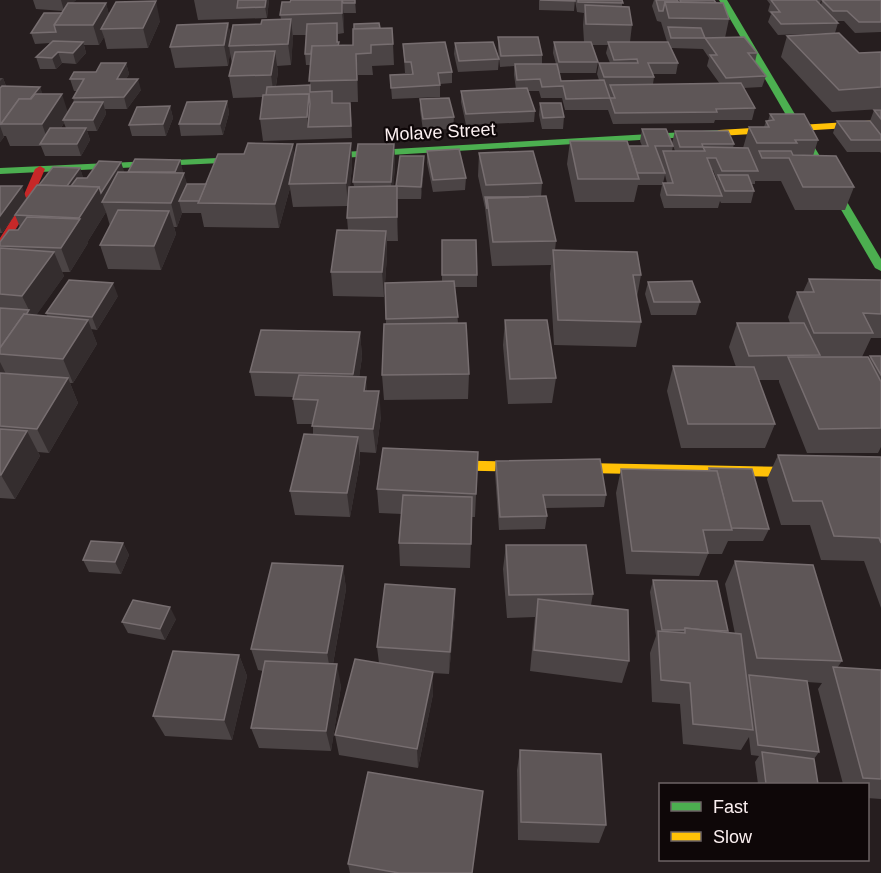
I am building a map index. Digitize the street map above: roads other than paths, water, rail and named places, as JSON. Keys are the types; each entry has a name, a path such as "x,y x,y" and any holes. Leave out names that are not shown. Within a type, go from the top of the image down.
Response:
{"street":[{"path":"723,0 881,268"},
{"name":"Molave Street","path":"0,171 284,158 881,123"},
{"path":"0,246 22,211 40,169"},
{"path":"417,464 881,474"}]}
